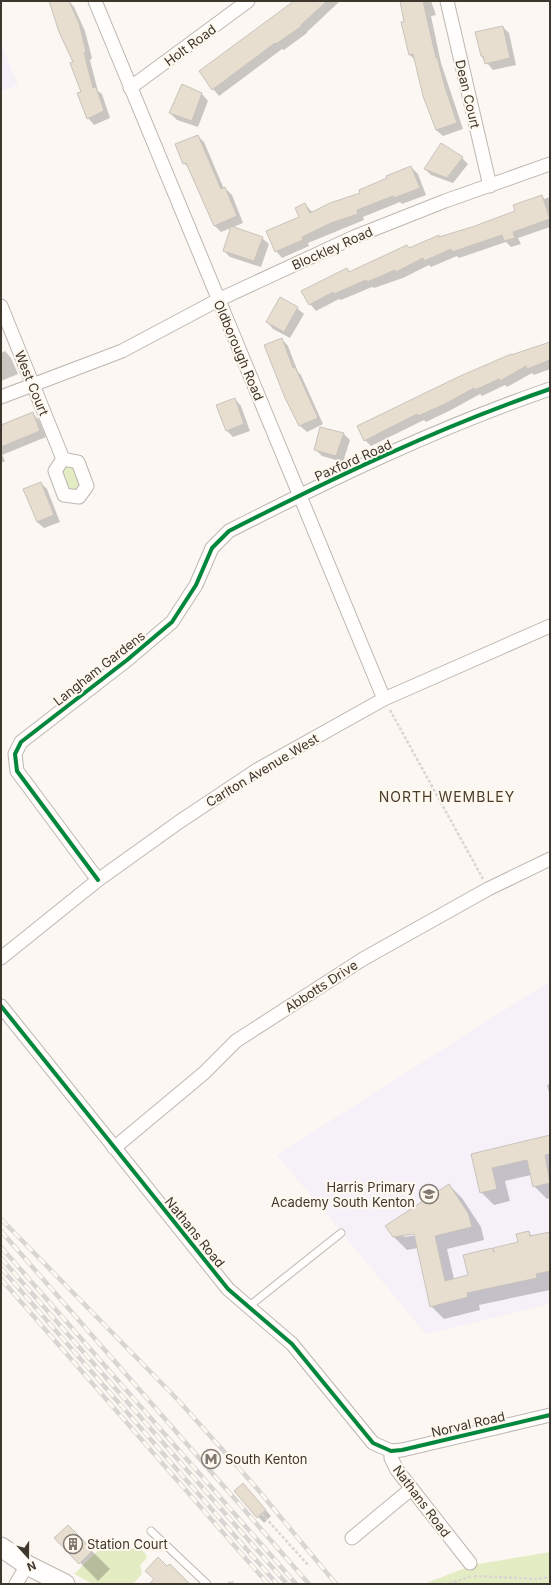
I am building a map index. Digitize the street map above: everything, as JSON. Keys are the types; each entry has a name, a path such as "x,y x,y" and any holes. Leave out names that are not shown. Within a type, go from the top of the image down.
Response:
{"street":[{"name":"Oldborough Road","path":"95,1 384,699"},
{"name":"Holt Road","path":"130,88 248,1"},
{"name":"Dean Court","path":"447,1 490,186"},
{"name":"Blockley Road","path":"1,397 32,384 122,352 218,300 354,237 550,164"},
{"name":"West Court","path":"1,306 63,459"},
{"name":"Paxford Road","path":"299,496 458,425 550,390"},
{"name":"Langham Gardens","path":"98,880 17,771 15,754 21,742 127,660 172,622 196,585 212,548 229,531 299,496"},
{"name":"Carlton Avenue West","path":"1,958 98,880 179,822 257,770 384,699 550,626"},
{"name":"Abbotts Drive","path":"114,1148 204,1073 236,1041 363,959 488,889 550,858"},
{"name":"Nathans Road","path":"1,1006 228,1289 292,1344 372,1443 391,1451 391,1458 397,1470 471,1570"},
{"name":"Norval Road","path":"391,1451 402,1450 550,1414"},
{"path":"352,1538 410,1489"},
{"path":"1,1547 27,1565 65,1584"},
{"path":"16,1584 27,1565"}],"lane":[{"path":"248,1307 340,1233"},
{"path":"151,1531 206,1584"}],"path":[{"path":"384,699 488,889"},
{"path":"262,1514 309,1566"},
{"path":"449,1584 471,1570 538,1579 550,1577"},
{"path":"228,1584 231,1581 234,1584"}],"shaded area":[{"path":"1,43 18,85 1,92"},
{"name":"Harris Primary Academy South Kenton","path":"550,981 550,1304 426,1334 277,1155"}],"green space":[{"path":"67,465 74,467 80,481 79,485 74,490 67,488 61,470"},
{"path":"108,1541 124,1547 141,1550 146,1554 147,1558 140,1565 142,1574 133,1584 93,1584 74,1574"},
{"path":"550,1552 550,1584 424,1584 473,1565"}],"building":[{"path":"49,1 69,1 79,23 86,52 84,53 93,88 96,87 104,111 87,119 77,93 81,92 70,63 73,62 59,32"},
{"path":"294,1 327,1 301,25 302,26 276,44 275,43 212,90 199,71"},
{"path":"400,1 423,1 436,58 437,57 457,123 436,130 423,96 413,54 409,55 401,22 404,22"},
{"path":"503,26 510,58 485,64 483,56 481,56 475,32"},
{"path":"182,84 202,93 192,121 169,113"},
{"path":"198,135 221,189 225,187 237,216 214,226 186,163 183,164 175,144"},
{"path":"441,143 463,157 447,178 424,169"},
{"path":"411,166 420,188 394,198 393,196 357,210 358,214 331,223 302,237 303,240 275,252 266,231 299,217 295,208 305,203 310,213 330,203 360,193 359,190 387,178 386,176"},
{"path":"542,195 550,219 513,232 515,238 504,241 502,235 452,252 451,249 424,261 423,258 396,272 395,270 367,282 366,280 334,294 333,292 309,305 301,291 347,268 349,272 407,245 409,248 439,235 439,237 472,227 515,211 513,205"},
{"path":"231,226 263,237 254,261 223,251"},
{"path":"280,297 298,307 284,332 266,322"},
{"path":"282,338 293,368 295,367 318,418 299,426 285,398 264,345"},
{"path":"550,342 550,360 527,369 526,366 500,381 499,379 475,390 474,388 445,404 418,416 417,414 364,441 357,426 458,377 511,354"},
{"path":"235,398 244,424 226,431 216,405"},
{"path":"33,412 40,431 1,447 1,425"},
{"path":"320,427 344,433 336,456 314,450"},
{"path":"41,482 54,515 37,522 23,489"},
{"path":"550,1135 550,1154 545,1155 550,1183 533,1187 527,1160 492,1168 497,1189 480,1193 471,1154"},
{"path":"449,1184 468,1213 472,1227 435,1236 445,1281 468,1275 463,1255 492,1248 494,1252 493,1248 518,1242 516,1234 529,1231 530,1236 550,1232 550,1271 536,1274 537,1278 467,1293 468,1297 430,1307 414,1234 393,1237 385,1226"},
{"path":"243,1483 266,1510 257,1518 234,1491"},
{"name":"Station Court","path":"68,1525 93,1550 79,1564 54,1538"},
{"path":"158,1557 167,1566 170,1564 190,1584 149,1584 154,1579 145,1571"}],"railway":[{"path":"1,1219 178,1400 254,1485 336,1584"},
{"path":"1,1231 309,1584"},
{"path":"1,1247 296,1584"},
{"path":"1,1258 287,1584"},
{"path":"1,1268 277,1584"},
{"path":"1,1279 268,1584"}],"cycle path":[{"path":"98,880 17,771 15,754 21,742 127,660 172,622 196,585 212,548 229,531 387,454 468,420 550,389"},
{"path":"1,1006 228,1289 292,1344 373,1443 391,1451 402,1450 550,1415"}],"place":[{"name":"Harris Primary Academy South Kenton","path":"429,1194"},
{"name":"South Kenton","path":"211,1459"},
{"name":"Station Court","path":"73,1544"}],"district":[{"name":"NORTH WEMBLEY","path":"447,797"}]}
